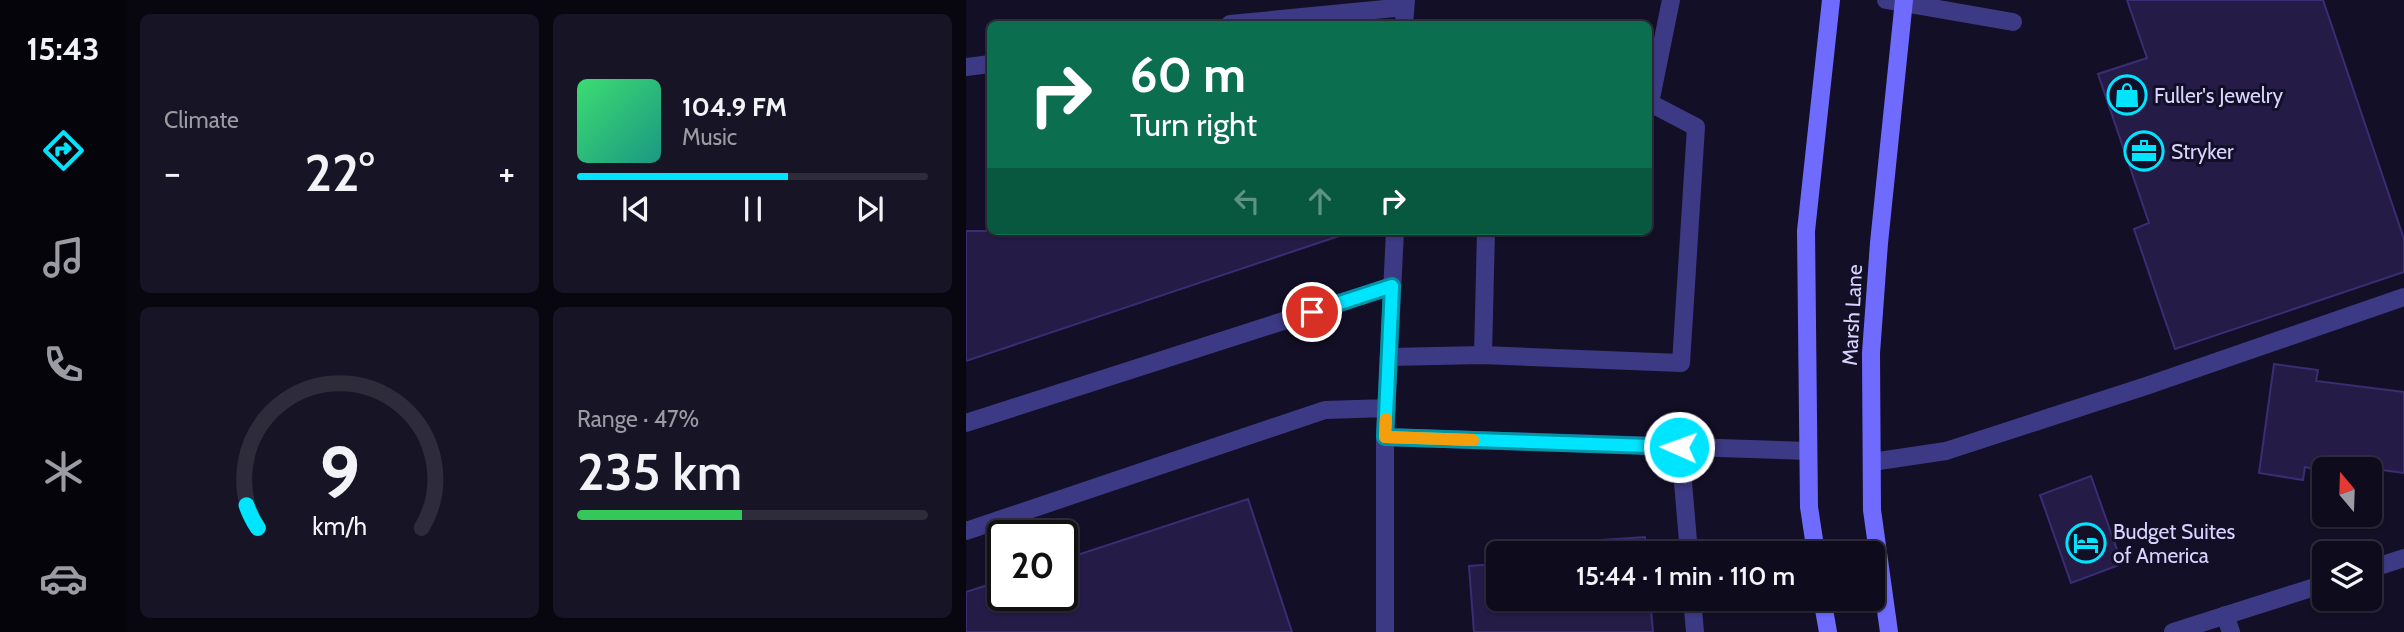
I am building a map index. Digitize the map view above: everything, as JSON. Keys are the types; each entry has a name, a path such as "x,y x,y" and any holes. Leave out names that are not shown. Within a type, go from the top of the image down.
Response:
{"main road":[{"name":"Marsh Lane","path":"1814,541 1809,507 1806,231 1831,0"},
{"name":"Marsh Lane","path":"1889,632 1872,510 1871,353 1898,2"},
{"path":"1824,611 1828,632"}],"lane":[{"path":"1652,89 1671,0"},
{"path":"1898,2 2013,22"},
{"path":"1268,21 1405,10"},
{"path":"966,67 987,64"},
{"path":"1389,357 1483,355 1681,363 1696,127 1652,105"},
{"path":"1385,632 1385,437 1395,235"},
{"path":"1483,355 1486,235"},
{"path":"966,423 1392,286"},
{"path":"1872,462 1946,451 2404,297"},
{"path":"966,531 1325,410 1387,408"},
{"path":"1385,437 1808,451"},
{"path":"1679,447 1688,541"},
{"path":"2382,565 2404,558"},
{"path":"2174,632 2228,623 2312,589"},
{"path":"1693,611 1695,632"}],"building":[{"path":"2127,0 2323,0 2404,239 2404,272 2175,349 2134,229 2149,223 2098,74 2147,58"},
{"path":"966,231 987,231 987,235 1339,235 1339,236 966,361"},
{"path":"2274,364 2318,370 2316,381 2404,392 2404,473 2382,470 2382,457 2312,457 2312,469 2305,467 2303,480 2259,473"},
{"name":"Budget Suites of America","path":"2091,476 2122,564 2071,583 2040,495"},
{"path":"1248,499 1292,632 966,632 966,592 987,585 987,611 1078,611 1078,555"},
{"path":"1645,537 1645,541 1602,541"},
{"path":"1486,565 1486,611 1651,611 1653,632 1474,632 1469,566"}],"slow traffic":[{"path":"1386,419 1385,437 1473,440"}],"place":[{"name":"Fuller's Jewelry","path":"2127,95"},
{"name":"Stryker","path":"2144,151"},
{"name":"Budget Suites of America","path":"2086,543"}],"route":[{"path":"1312,312 1392,286 1385,437 1679,447"}]}
